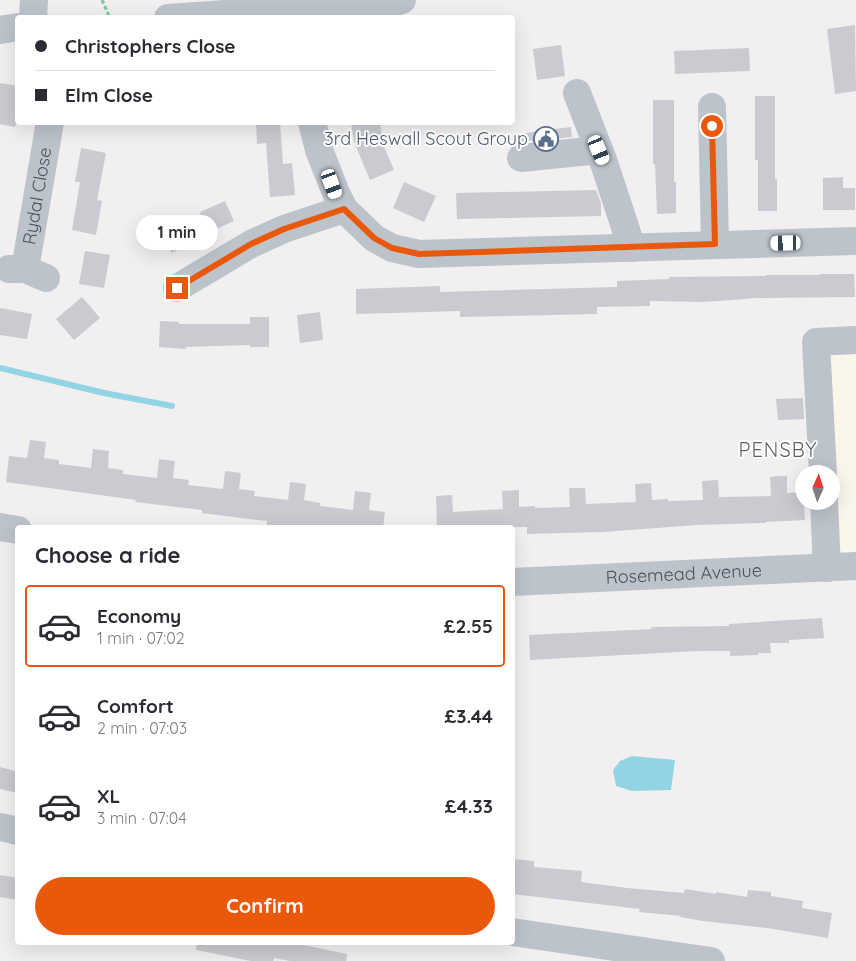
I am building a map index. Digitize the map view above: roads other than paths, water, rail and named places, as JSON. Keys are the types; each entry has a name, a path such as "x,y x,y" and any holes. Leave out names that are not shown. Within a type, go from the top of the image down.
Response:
{"street":[{"path":"33,15 34,0"},
{"path":"207,15 396,2 402,0"},
{"path":"0,30 15,28"},
{"path":"576,93 599,150 632,248"},
{"path":"712,107 715,244"},
{"name":"Rydal Close","path":"26,272 50,125"},
{"path":"313,125 319,150 344,209 374,238 392,248 419,254 715,244 856,242"},
{"path":"521,158 599,150"},
{"path":"177,288 284,229 344,209"},
{"path":"822,465 816,342 856,340"},
{"path":"824,510 827,568"},
{"path":"0,526 15,529"},
{"name":"Rosemead Avenue","path":"515,582 856,566"},
{"path":"0,827 15,830"},
{"path":"515,932 711,961"}],"water":[{"path":"632,756 675,760 671,790 632,791 616,786 613,770 620,761"}],"waterway":[{"path":"0,368 104,393 172,406"}],"place":[{"name":"3rd Heswall Scout Group","path":"546,139"}],"district":[{"name":"PENSBY","path":"778,450"}]}
